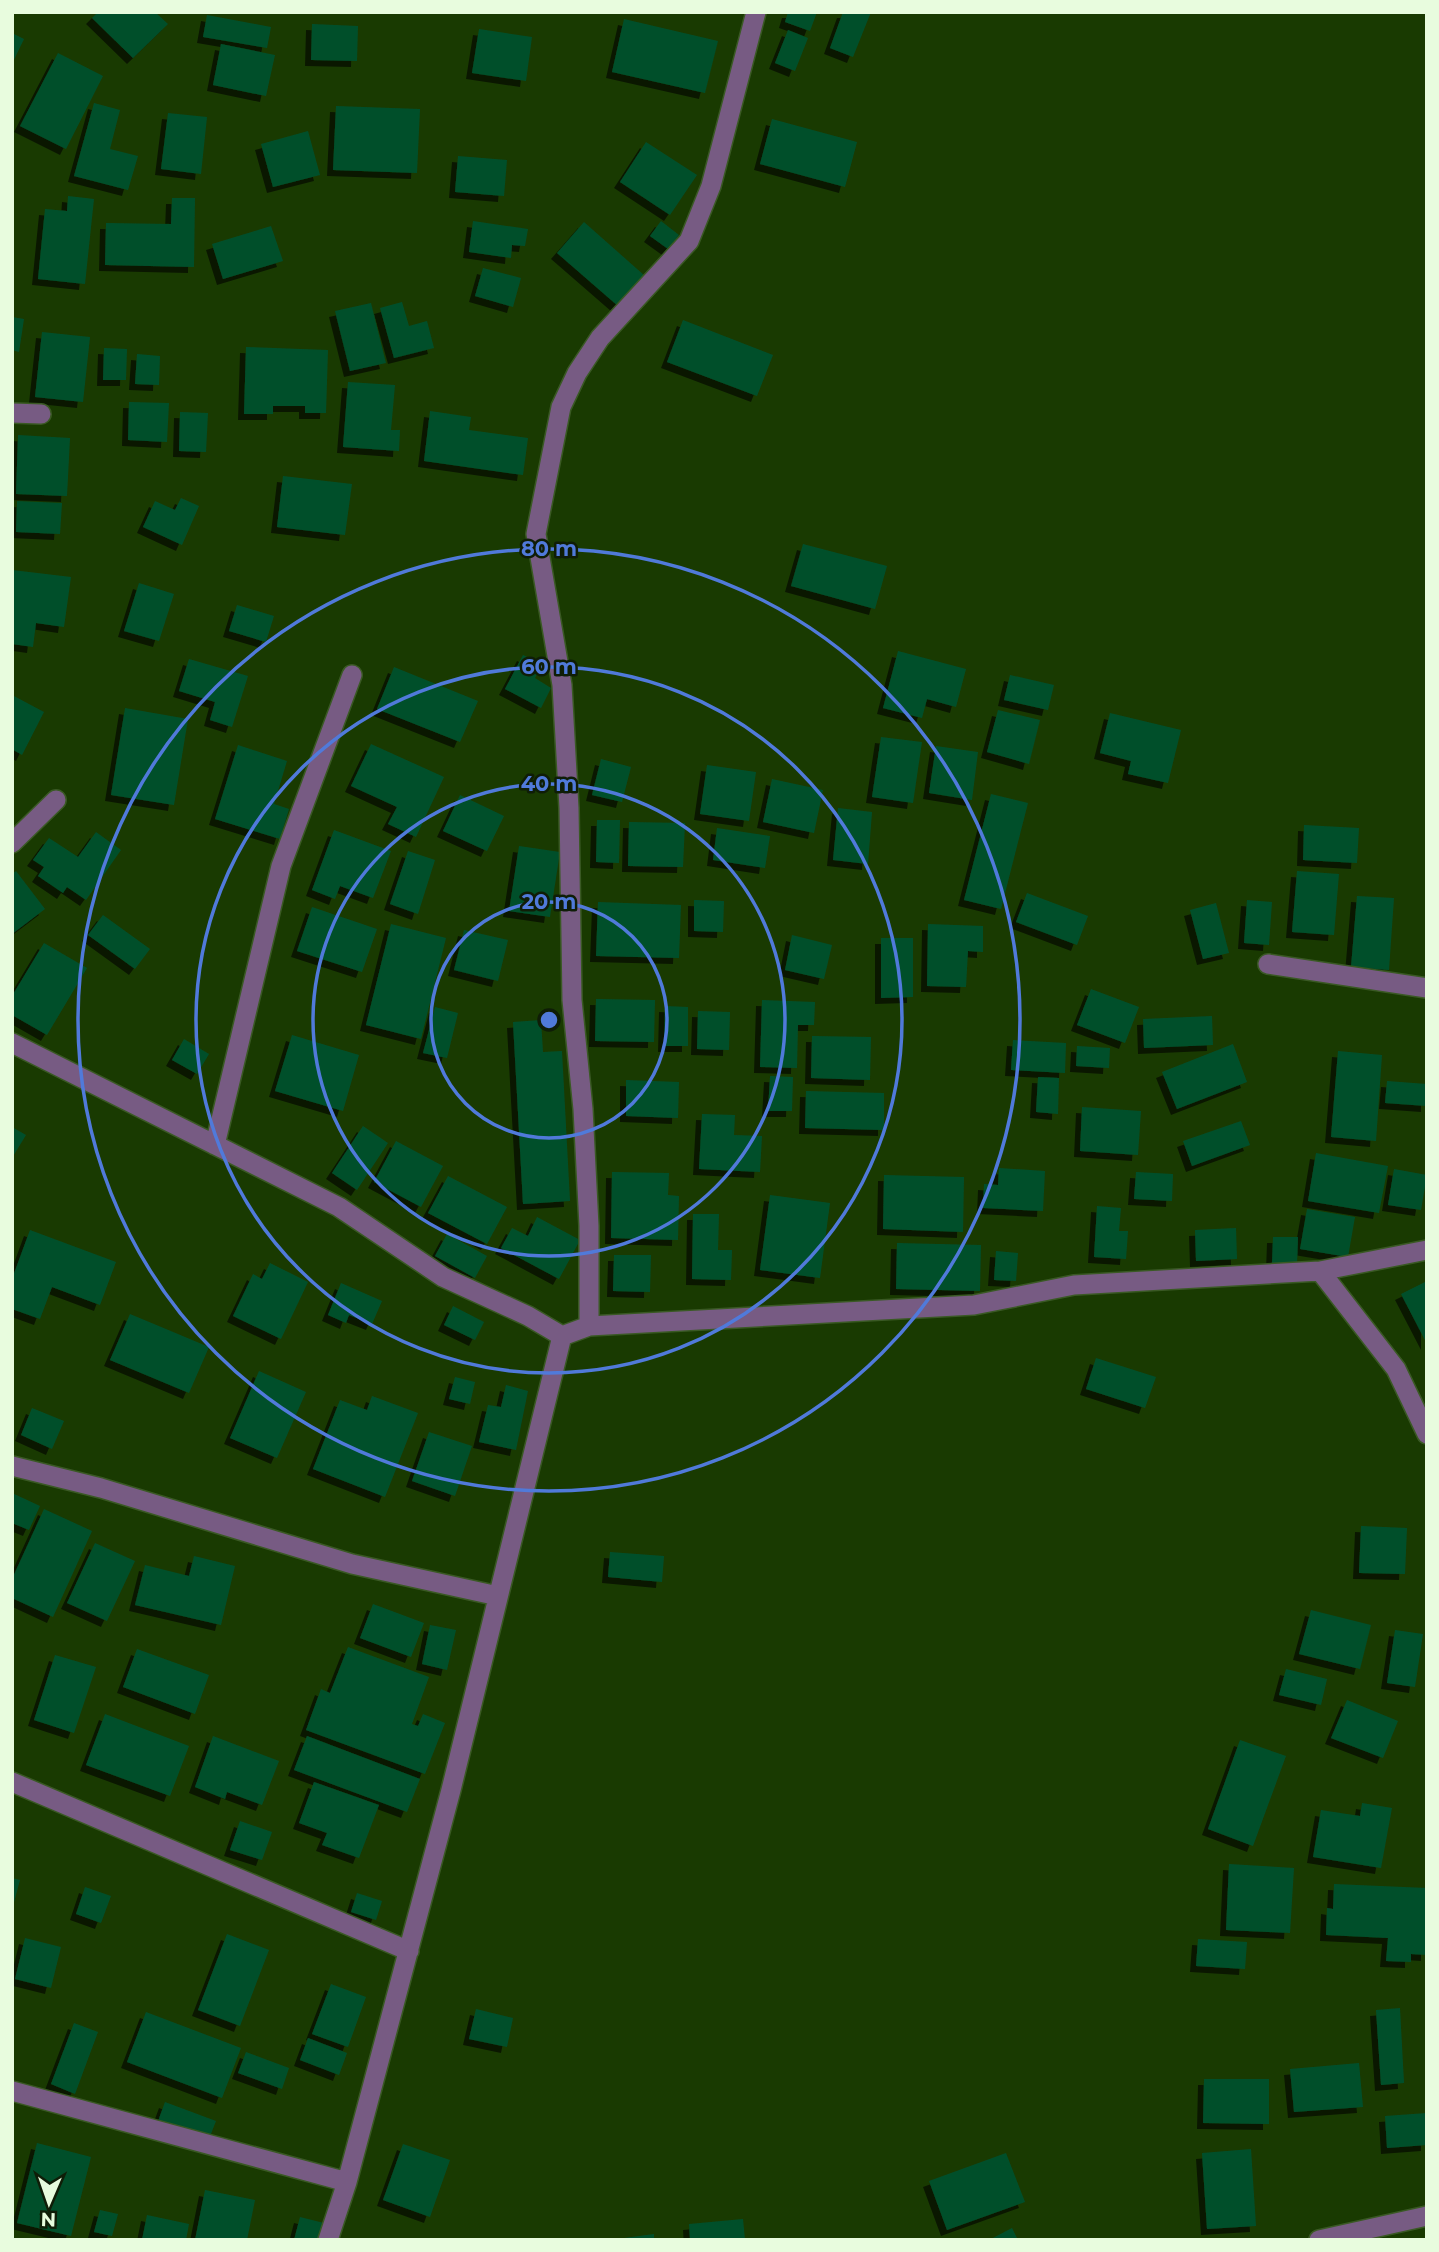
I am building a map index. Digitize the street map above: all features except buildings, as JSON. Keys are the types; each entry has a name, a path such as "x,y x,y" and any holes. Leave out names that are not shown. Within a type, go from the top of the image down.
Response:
{"street":[{"path":"589,1326 589,1226 583,1109 572,1000 569,808 562,685 536,534 561,407 577,373 600,338 689,241 711,186 755,12"},
{"path":"12,414 41,414"},
{"path":"215,1145 281,866 352,675"},
{"path":"12,843 56,800"},
{"path":"1268,964 1427,988"},
{"path":"12,1043 339,1207 443,1277 528,1315 562,1336"},
{"path":"562,1336 589,1326 974,1305 1074,1285 1320,1271 1427,1250"},
{"path":"1320,1271 1396,1369 1427,1434"},
{"path":"328,2240 347,2182 409,1951 562,1336"},
{"path":"12,1465 352,1564 498,1596"},
{"path":"12,1782 409,1951"},
{"path":"12,2091 347,2182"},
{"path":"1320,2240 1427,2216"}]}
